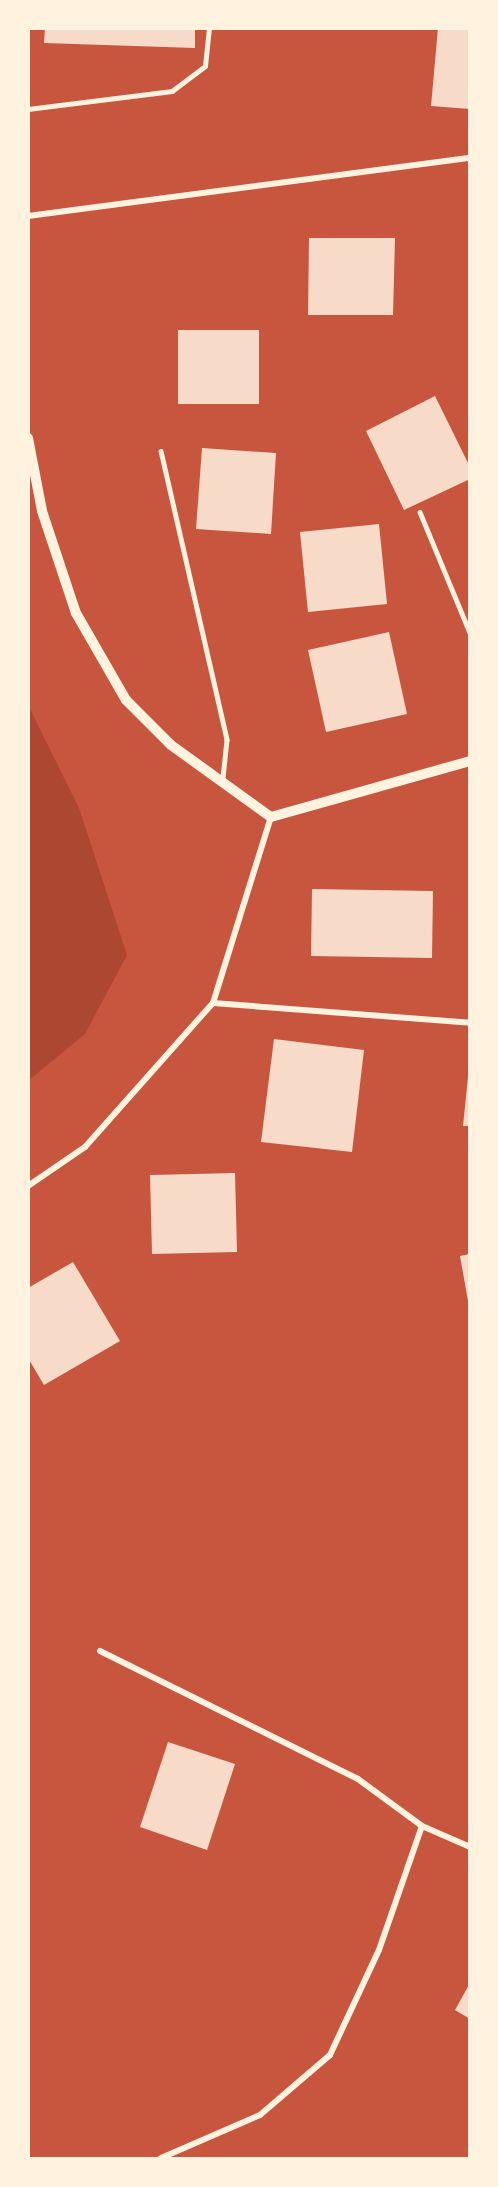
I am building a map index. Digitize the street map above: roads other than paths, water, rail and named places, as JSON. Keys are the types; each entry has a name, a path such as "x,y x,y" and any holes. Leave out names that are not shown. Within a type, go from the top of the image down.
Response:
{"street":[{"path":"28,216 470,158"},
{"path":"28,438 42,511 87,632 126,700 171,746 223,779 272,817"},
{"path":"272,817 470,761"},
{"path":"28,1186 86,1147 213,1003 272,817"},
{"path":"213,1003 470,1023"},
{"path":"100,1651 357,1779 422,1826 470,1847"},
{"path":"160,2158 260,2115 330,2055 379,1950 422,1826"}],"lane":[{"path":"28,109 172,91 206,66 209,28"},
{"path":"161,451 227,740 223,779"},
{"path":"420,512 470,633"}]}
